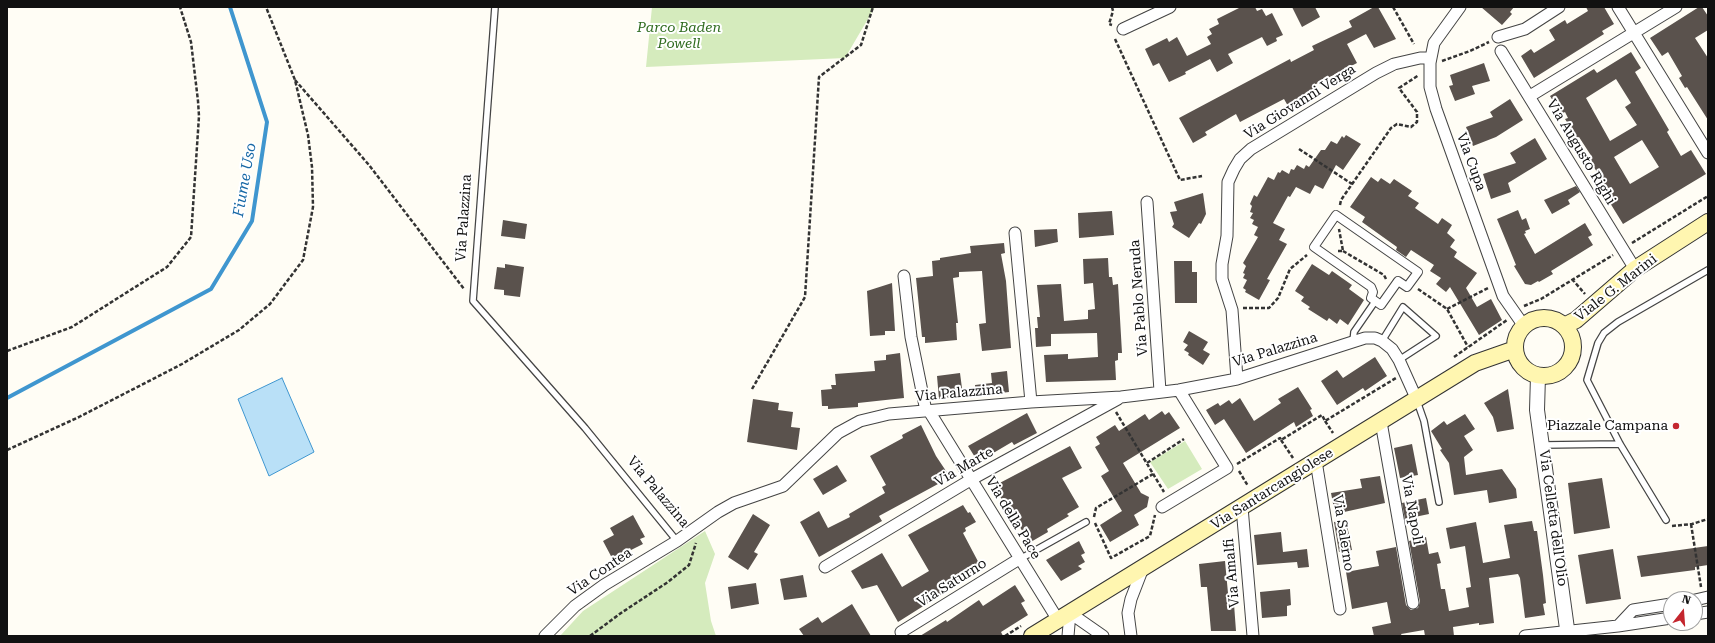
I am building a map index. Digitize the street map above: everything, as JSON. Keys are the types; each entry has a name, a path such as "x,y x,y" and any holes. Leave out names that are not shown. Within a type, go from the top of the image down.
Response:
{"main road":[{"name":"Viale G. Marini","path":"1564,326 1576,320 1635,269 1708,222"},
{"path":"1540,319 1557,321 1564,326 1570,334 1573,343 1573,352 1570,361 1557,374 1548,377 1538,376 1529,373 1522,367 1517,359 1515,349 1517,337 1524,326 1531,321 1540,319"},
{"name":"Via Santarcangiolese","path":"1032,636 1476,363 1515,349"}],"street":[{"path":"1123,29 1170,7"},
{"name":"Via Cupa","path":"1460,7 1434,43 1430,60 1430,87 1436,109 1503,296 1524,326"},
{"path":"1498,37 1525,29 1559,7"},
{"path":"1618,7 1708,153"},
{"path":"1530,96 1676,7"},
{"name":"Via Augusto Righi","path":"1501,51 1635,269"},
{"name":"Via Giovanni Verga","path":"1237,379 1232,310 1222,279 1222,264 1227,236 1228,182 1240,159 1251,149 1376,73 1394,64 1420,58 1430,60"},
{"name":"Via Pablo Neruda","path":"1147,202 1160,392"},
{"path":"1336,215 1418,272 1410,283 1407,287 1398,281 1381,305 1371,298 1373,292 1372,287 1314,247 1336,215"},
{"path":"1015,233 1031,402"},
{"path":"904,276 911,337 928,411"},
{"name":"Via Palazzina","path":"677,541 734,503 783,486 838,433 860,421 889,414 1031,402 1121,397 1179,390 1237,379 1365,338 1375,338 1382,341"},
{"path":"1382,341 1392,349 1399,360 1417,400"},
{"name":"Via Celletta dell'Olio","path":"1538,376 1537,410 1568,633"},
{"path":"1159,507 1231,466 1179,390"},
{"name":"Via Marte","path":"825,567 972,479 1121,397"},
{"name":"Via della Pace","path":"928,411 972,479 1019,559 1064,616"},
{"name":"Via Napoli","path":"1381,422 1413,603"},
{"name":"Via Salerno","path":"1316,461 1340,609"},
{"name":"Via Amalfi","path":"1242,507 1253,636"},
{"name":"Via Contea","path":"545,636 575,606 677,541"},
{"name":"Via Saturno","path":"900,632 1019,559"},
{"path":"1131,636 1128,613 1131,599 1143,568"},
{"path":"1618,626 1633,610 1663,605"},
{"path":"1064,616 1068,636"},
{"path":"1064,616 1103,636"},
{"path":"1525,636 1568,633 1663,619"}],"lane":[{"name":"Via Palazzina","path":"495,7 473,301 585,428 677,541"},
{"path":"1666,520 1620,444 1587,380 1598,343 1604,333 1618,322 1708,270"},
{"path":"1353,342 1354,332 1374,303"},
{"path":"1382,341 1403,307 1436,336 1399,360"},
{"path":"1417,400 1424,420 1439,502"},
{"path":"1543,445 1620,444"},
{"path":"1019,559 1086,522"}],"path":[{"path":"7,351 72,327 167,267 191,237 199,116 191,42 180,7"},
{"path":"7,450 182,364 240,330 270,304 303,260 313,207 312,167 308,135 295,80 266,7"},
{"path":"752,389 805,297 819,77 861,45 873,7"},
{"path":"1393,7 1414,44"},
{"path":"1108,24 1112,31"},
{"path":"1430,60 1448,60 1498,37"},
{"path":"1115,38 1180,180 1202,176"},
{"path":"1373,154 1391,128 1397,124 1411,127 1417,122 1417,112 1399,88 1419,75"},
{"path":"295,80 369,165 473,301"},
{"path":"1417,112 1421,109"},
{"path":"1300,149 1352,184"},
{"path":"1343,252 1384,275 1398,276 1447,309 1468,348"},
{"path":"1384,275 1392,289"},
{"path":"1572,279 1587,296"},
{"path":"1447,309 1495,284"},
{"path":"1325,421 1404,373"},
{"path":"1116,412 1164,492"},
{"path":"1248,486 1231,466 1280,438 1281,440 1322,415 1333,433"},
{"path":"1147,463 1184,439"},
{"path":"1281,440 1293,458"},
{"path":"1153,474 1096,508 1093,518 1111,558 1150,536 1159,507"},
{"path":"1086,522 1093,518"},
{"path":"1666,520 1668,526 1690,524 1708,519"},
{"path":"1690,524 1701,591"},
{"path":"590,636 621,613 668,582 689,565 696,547 698,527"}],"green space":[{"name":"Parco Baden Powell","path":"652,7 875,7 845,58 646,67"},
{"path":"1185,441 1202,469 1168,489 1150,462"},
{"path":"705,531 715,554 705,583 711,621 716,636 560,636 583,611"}],"water":[{"path":"282,378 314,452 269,476 238,399"}],"building":[{"path":"1241,7 1255,7 1257,11 1262,9 1266,16 1272,13 1283,35 1276,38 1277,41 1267,46 1262,37 1228,54 1233,63 1217,72 1210,59 1185,72 1186,74 1169,82 1159,63 1153,66 1145,49 1167,38 1169,42 1177,37 1187,56 1211,44 1207,37 1212,34 1209,29 1219,24 1217,19"},
{"path":"1292,7 1315,7 1320,17 1302,27"},
{"path":"1374,7 1378,7 1396,39 1374,48 1366,34 1347,44 1357,63 1314,85 1316,90 1288,106 1284,99 1240,122 1236,114 1205,132 1207,135 1193,143 1179,118 1290,59 1291,62 1314,50 1312,46 1352,27 1349,21"},
{"path":"1481,7 1514,7 1510,12 1512,14 1502,25"},
{"path":"1586,7 1604,7 1614,24 1602,31 1604,34 1534,78 1521,56 1531,49 1534,53 1555,40 1549,30 1565,20 1567,24 1588,11"},
{"path":"1699,7 1702,7 1708,16 1708,30 1695,38 1708,58 1708,120 1687,87 1685,88 1679,78 1682,76 1668,52 1662,56 1650,38"},
{"path":"1631,52 1641,68 1635,72 1669,130 1667,132 1681,156 1691,150 1706,174 1623,224 1607,198 1611,195 1589,159 1592,157 1579,137 1577,138 1565,119 1568,118 1565,112 1561,114 1550,96 1594,69 1597,73","holes":["1616,79 1631,103 1625,107 1637,125 1610,141 1586,98","1642,140 1659,167 1630,184 1614,157"]},
{"path":"1484,63 1490,81 1472,86 1475,94 1455,101 1449,86 1453,85 1450,75"},
{"path":"1510,99 1523,120 1496,137 1473,146 1466,127 1493,117 1490,112"},
{"path":"1346,135 1361,144 1343,170 1336,165 1323,189 1315,185 1310,194 1296,187 1290,197 1288,196 1273,223 1285,229 1279,240 1287,244 1267,279 1270,280 1259,300 1245,292 1246,290 1243,288 1247,280 1243,278 1245,274 1243,273 1246,266 1243,263 1258,237 1254,235 1258,227 1252,224 1254,220 1250,218 1253,213 1250,212 1252,206 1250,204 1254,195 1257,197 1268,177 1274,180 1278,172 1280,173 1282,170 1289,174 1291,169 1294,170 1297,165 1304,169 1306,165 1309,167 1321,150 1325,150 1331,141 1337,144 1342,136 1344,138"},
{"path":"1535,138 1547,159 1508,183 1511,192 1491,199 1483,174 1516,163 1510,153"},
{"path":"1371,177 1378,182 1381,178 1390,184 1394,179 1412,191 1408,196 1419,203 1415,208 1438,224 1442,218 1452,225 1447,233 1455,240 1450,247 1457,252 1454,257 1477,273 1466,288 1477,307 1491,299 1502,320 1479,335 1450,287 1446,292 1436,284 1441,278 1430,271 1434,265 1411,250 1406,257 1396,250 1397,247 1362,222 1365,217 1350,207"},
{"path":"1576,186 1580,192 1568,200 1570,204 1552,214 1544,200"},
{"path":"1203,193 1206,214 1201,224 1199,223 1189,238 1172,227 1174,224 1170,212 1177,211 1174,202"},
{"path":"1518,210 1522,220 1526,218 1530,229 1525,231 1526,233 1524,234 1535,254 1585,223 1592,235 1588,237 1593,245 1551,271 1553,274 1531,285 1525,284 1514,266 1516,265 1497,219"},
{"path":"1112,211 1114,235 1079,238 1078,213"},
{"path":"503,220 527,224 525,239 501,236"},
{"path":"1057,229 1058,242 1035,247 1034,230"},
{"path":"1004,243 1005,253 1001,254 1006,281 1011,348 982,351 979,324 986,323 982,271 959,272 959,277 953,278 958,323 956,323 957,340 925,343 925,337 922,337 916,278 933,276 932,261 940,260 940,258 971,253 970,246"},
{"path":"1108,258 1109,277 1112,277 1113,285 1118,284 1122,353 1118,353 1118,360 1115,361 1116,380 1046,382 1044,355 1068,354 1068,359 1098,357 1097,333 1051,334 1051,346 1036,347 1035,328 1038,328 1037,317 1040,317 1037,285 1061,284 1064,321 1088,319 1088,310 1095,309 1093,283 1084,284 1083,259"},
{"path":"1174,261 1192,261 1192,272 1197,272 1197,303 1175,303"},
{"path":"505,264 524,267 520,297 504,295 504,290 494,289 497,267 505,268"},
{"path":"1312,264 1329,275 1332,271 1352,285 1349,289 1364,300 1348,325 1340,319 1337,324 1329,318 1327,321 1308,309 1310,307 1301,301 1304,297 1295,291"},
{"path":"892,283 895,331 885,331 885,335 870,336 867,291"},
{"path":"1189,331 1208,342 1203,350 1210,354 1203,365 1188,355 1189,353 1184,350 1188,345 1183,342"},
{"path":"900,353 904,398 858,403 858,407 828,409 828,406 822,406 821,390 832,389 831,385 836,385 835,374 875,371 874,361 886,360 886,355"},
{"path":"1375,357 1387,376 1365,391 1363,388 1337,405 1321,381 1337,370 1343,378"},
{"path":"1007,371 1009,392 976,396 975,385 992,383 991,373"},
{"path":"960,373 963,396 939,399 937,376"},
{"path":"1298,387 1312,409 1310,410 1313,416 1296,427 1294,422 1246,453 1224,419 1215,425 1206,410 1218,403 1220,406 1229,400 1232,404 1240,398 1254,421 1281,403 1278,399"},
{"path":"1508,389 1514,429 1497,432 1493,417 1484,403"},
{"path":"753,399 779,403 778,410 793,412 791,427 800,428 797,450 747,442"},
{"path":"1162,411 1165,415 1169,412 1180,428 1123,463 1141,493 1149,497 1147,507 1134,515 1139,525 1110,542 1100,525 1122,511 1101,476 1109,471 1095,447 1100,444 1096,437 1115,425 1119,431 1145,414 1149,420"},
{"path":"1027,413 1037,433 1014,445 1012,442 978,462 968,446"},
{"path":"1465,414 1475,429 1464,436 1473,450 1464,457 1466,475 1502,469 1516,489 1517,498 1489,503 1487,490 1454,495 1449,463 1440,450 1442,449 1431,431 1444,421 1447,425"},
{"path":"921,425 936,456 948,474 937,481 938,484 879,516 882,521 819,557 800,522 819,511 828,528 850,517 849,514 885,493 882,487 886,485 870,456 903,438 902,435"},
{"path":"1412,444 1418,475 1400,478 1394,448"},
{"path":"1070,446 1082,468 1062,478 1079,507 1067,514 1069,516 1047,529 1048,532 1029,543 1007,504 1005,505 994,486"},
{"path":"837,465 847,481 823,495 813,479"},
{"path":"1380,476 1385,503 1335,514 1331,493 1362,488 1360,479"},
{"path":"1602,478 1610,528 1574,534 1568,483"},
{"path":"1426,498 1429,514 1405,519 1402,503"},
{"path":"963,505 968,513 970,512 976,522 965,528 966,531 963,533 982,569 898,622 877,585 862,589 851,571 882,553 902,587 929,571 908,535"},
{"path":"753,514 770,525 754,552 758,554 748,570 728,557"},
{"path":"633,515 645,537 640,539 643,544 631,550 630,548 612,558 603,541 614,535 610,528"},
{"path":"1346,520 1352,550 1339,552 1334,522"},
{"path":"1532,521 1534,531 1537,531 1546,603 1543,604 1545,615 1525,618 1520,578 1518,574 1489,578 1494,623 1479,625 1479,623 1453,627 1454,636 1425,636 1424,630 1401,634 1402,636 1374,636 1372,627 1391,623 1387,602 1352,609 1346,572 1379,566 1376,551 1396,547 1406,605 1411,610 1418,608 1420,602 1409,541 1426,537 1429,554 1438,552 1441,563 1437,564 1441,589 1445,589 1449,611 1469,607 1466,588 1471,587 1465,546 1450,549 1446,528 1476,522 1483,563 1510,558 1504,525"},
{"path":"1281,532 1283,552 1307,549 1309,567 1298,568 1297,562 1257,565 1254,535"},
{"path":"1079,541 1085,553 1081,555 1085,562 1078,566 1082,569 1061,581 1046,560"},
{"path":"1708,546 1708,565 1695,567 1695,570 1641,577 1637,556"},
{"path":"1613,549 1621,599 1586,604 1578,555"},
{"path":"1225,561 1229,604 1234,604 1236,631 1211,631 1207,587 1201,587 1199,564"},
{"path":"803,575 807,597 784,600 780,579"},
{"path":"756,583 759,604 731,609 728,587"},
{"path":"1015,585 1025,601 1021,603 1028,615 1001,632 1003,636 920,636 946,620 947,622 979,600 983,606"},
{"path":"1290,589 1291,605 1287,606 1287,616 1262,618 1260,592"},
{"path":"852,604 871,636 804,636 799,629 818,617 822,623"}],"waterway":[{"name":"Fiume Uso","path":"7,398 211,289 252,221 267,122 230,7"}],"place":[{"name":"Piazzale Campana","path":"1676,426"}]}
